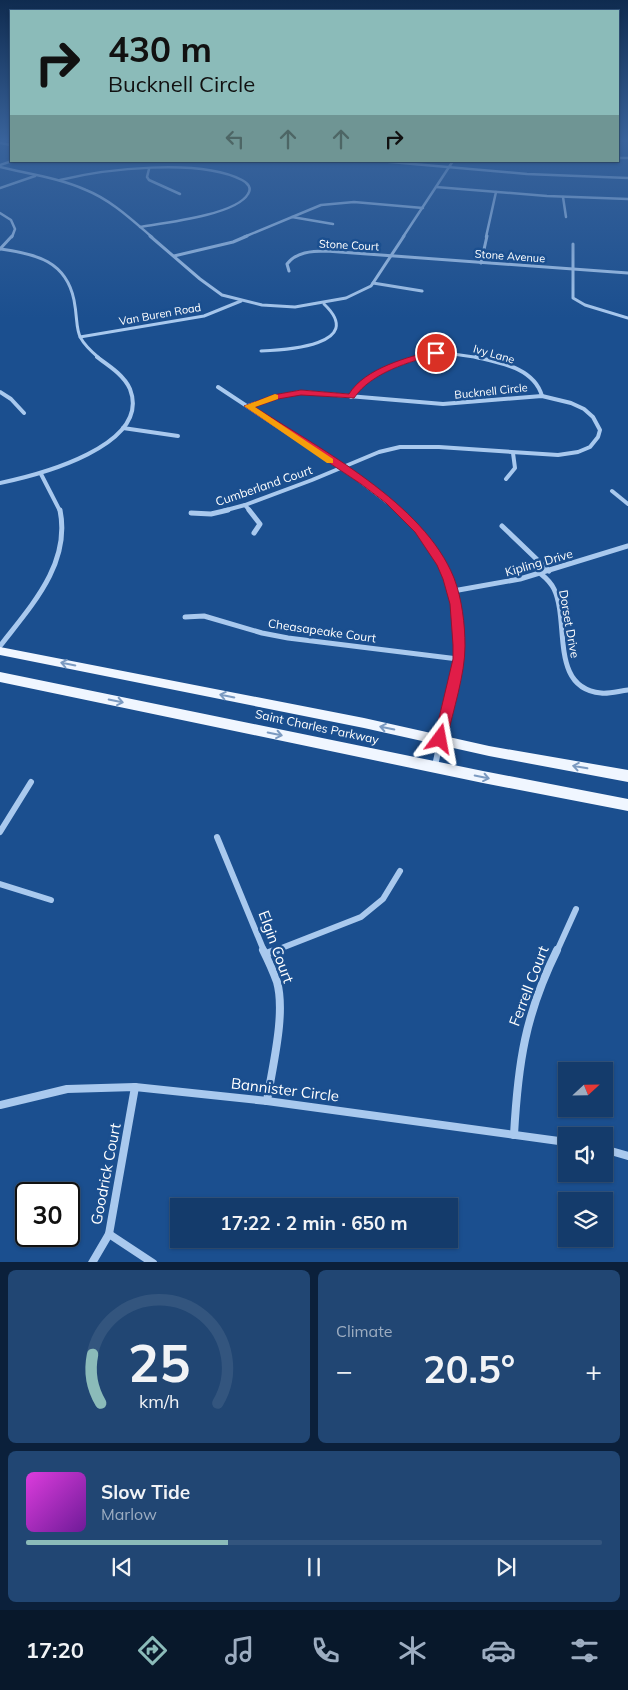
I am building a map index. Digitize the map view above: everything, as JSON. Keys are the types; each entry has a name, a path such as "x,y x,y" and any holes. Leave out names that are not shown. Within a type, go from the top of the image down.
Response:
{"main road":[{"name":"Saint Charles Parkway","path":"0,651 440,739 489,751 628,776"},
{"name":"Saint Charles Parkway","path":"0,677 628,805"}],"street":[{"path":"107,200 216,292 241,301 271,306 301,306 324,304 353,296 368,288 428,200"},
{"path":"140,227 184,220 226,209 246,200"},
{"path":"481,262 494,200"},
{"path":"563,200 566,217"},
{"path":"174,256 233,242 315,207 345,202 423,208"},
{"path":"0,213 11,220 15,229 11,240 0,249"},
{"path":"292,217 333,224"},
{"path":"572,244 573,298 585,305 628,318"},
{"path":"0,249 37,256 50,261 60,270 74,298 74,322 80,337 91,351 130,388 134,406 123,428 98,449 73,462 41,474 0,483"},
{"name":"Stone Court","path":"289,271 287,264 290,260 313,252 337,251 391,256"},
{"name":"Stone Avenue","path":"391,256 628,273"},
{"path":"373,283 422,291"},
{"name":"Van Buren Road","path":"80,337 204,316 241,301"},
{"path":"260,351 305,346 319,343 329,337 336,330 337,322 334,314 324,304"},
{"name":"Ivy Lane","path":"351,397 361,383 380,373 415,357 442,353 481,358 526,373 537,382 542,396"},
{"path":"218,387 378,492 409,519 431,546 442,565 453,591 458,618 458,659 435,766"},
{"path":"0,392 11,399 24,413"},
{"name":"Bucknell Circle","path":"248,406 276,397 301,392 443,404 542,396 571,403 590,413 599,426 599,435 596,442 586,449 569,454 543,456 411,446 379,452 342,468"},
{"path":"123,428 178,436"},
{"path":"506,479 515,468 513,453"},
{"name":"Cumberland Court","path":"190,513 211,514 245,505 342,468"},
{"path":"0,646 47,582 62,544 60,511 41,474"},
{"path":"612,491 628,504"},
{"path":"245,505 260,524 254,533"},
{"path":"502,526 549,571"},
{"name":"Kipling Drive","path":"453,591 486,587 541,574 628,546"},
{"name":"Dorset Drive","path":"541,574 556,593 565,661 572,679 580,687 592,692 602,693 628,690"},
{"name":"Cheasapeake Court","path":"184,617 204,616 262,633 288,638 458,659"},
{"path":"0,832 31,782"},
{"name":"Elgin Court","path":"218,837 277,983 279,1006 267,1101"},
{"path":"266,954 361,917 383,899 400,871"},
{"path":"0,884 51,900"},
{"name":"Ferrell Court","path":"514,1135 516,1089 524,1035 536,997 576,909"},
{"name":"Bannister Circle","path":"0,1105 67,1089 135,1087 267,1101 558,1141"},
{"name":"Goodrick Court","path":"92,1262 109,1234 135,1087"},
{"path":"613,1152 628,1156"},
{"path":"109,1234 152,1262"}],"slow traffic":[{"path":"275,397 248,406 330,461"}],"route":[{"path":"436,353 407,360 369,378 361,383 351,397 301,392 285,394 248,406 365,482 389,501 409,519 431,546 442,565 449,579 456,604 459,645 458,659 440,739"}]}
